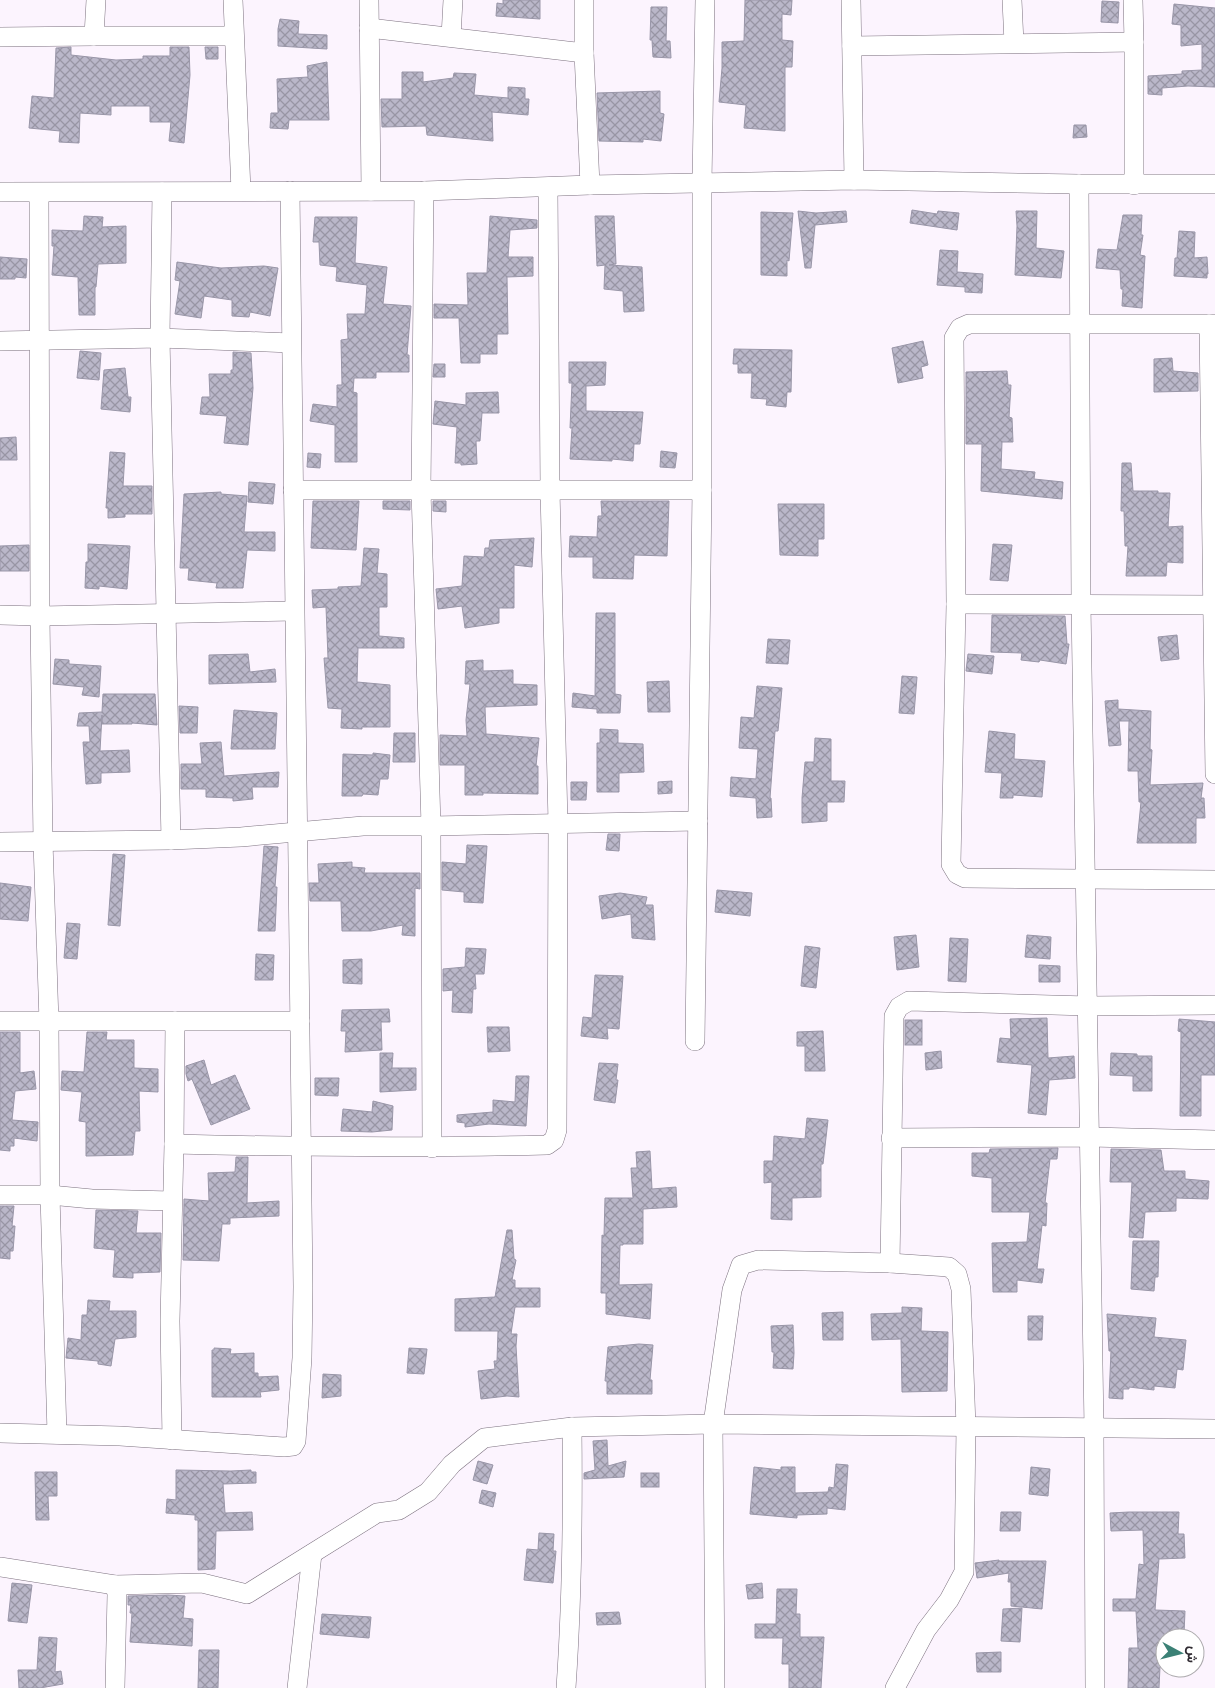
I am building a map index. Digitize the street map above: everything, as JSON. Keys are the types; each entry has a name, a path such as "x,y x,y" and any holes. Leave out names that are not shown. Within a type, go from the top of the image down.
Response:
{"street":[{"path":"94,36 96,0"},
{"path":"232,0 240,191"},
{"path":"369,0 371,191"},
{"path":"451,37 452,0"},
{"path":"584,0 584,53 590,185"},
{"path":"695,1041 702,490 702,182 705,0"},
{"path":"851,0 854,180"},
{"path":"1012,0 1014,43"},
{"path":"1133,0 1134,184"},
{"path":"369,28 584,53"},
{"path":"0,37 233,36"},
{"path":"852,46 1134,42"},
{"path":"0,192 424,191 702,182 854,180 1079,184 1215,184"},
{"path":"1079,184 1078,325 1094,1428 1095,1688"},
{"path":"174,1144 301,1148 432,1148 547,1145 554,1140 557,1130 558,824 550,490 548,187"},
{"path":"0,1433 56,1434 284,1447 293,1446 296,1441 303,1319 290,191"},
{"path":"424,191 421,490 431,826 432,1148"},
{"path":"162,192 160,338 171,840"},
{"path":"39,193 40,616 43,842 49,1022 50,1195 56,1434"},
{"path":"1215,774 1212,324 969,324 960,328 954,338 956,604 951,864 957,874 965,878 1215,880"},
{"path":"0,341 160,338 291,343"},
{"path":"293,490 702,490"},
{"path":"956,604 1214,605"},
{"path":"0,615 40,616 165,612 294,611"},
{"path":"0,842 171,840 241,837 363,826 698,820"},
{"path":"890,1263 894,1016 899,1007 909,1001 1088,1006 1215,1006"},
{"path":"172,1440 170,1322 175,1020"},
{"path":"0,1021 300,1021"},
{"path":"891,1138 1090,1137 1215,1140"},
{"path":"0,1195 50,1195 92,1199 172,1201"},
{"path":"715,1688 713,1424 732,1290 741,1265 758,1260 890,1263 949,1267 957,1274 961,1289 966,1427 964,1572 949,1600 926,1630 895,1688"},
{"path":"0,1567 115,1585 202,1583 247,1594 377,1513 399,1510 428,1492 452,1464 484,1438 572,1427 713,1424 1215,1429"},
{"path":"566,1688 571,1616 573,1527 572,1427"},
{"path":"297,1688 312,1554"},
{"path":"115,1585 115,1688"}],"building":[{"path":"503,0 540,0 540,19 496,16 497,3 503,4"},
{"path":"745,0 792,0 791,15 782,14 782,40 793,41 792,67 785,67 785,131 744,128 746,105 719,102 722,42 744,41"},
{"path":"1102,1 1119,2 1118,23 1101,22"},
{"path":"1174,4 1215,8 1215,87 1188,86 1162,88 1162,95 1148,94 1148,76 1182,74 1182,71 1202,70 1202,44 1181,46 1181,25 1172,24"},
{"path":"651,7 667,7 666,41 670,41 671,58 653,57 652,40 650,40"},
{"path":"280,19 299,21 298,34 327,35 327,49 278,46"},
{"path":"71,47 71,55 116,60 143,59 143,56 170,56 170,47 189,47 190,75 184,143 169,141 171,122 150,122 150,106 111,106 111,115 80,113 79,143 59,142 60,131 29,128 32,96 54,98 56,48"},
{"path":"205,47 218,47 218,59 206,59"},
{"path":"327,62 329,120 289,120 288,129 270,128 271,113 278,113 277,79 308,77 307,66"},
{"path":"402,72 423,72 423,82 453,78 454,73 476,74 474,95 508,98 508,87 525,88 525,99 529,99 528,115 492,112 493,141 427,135 426,126 382,127 381,99 402,99"},
{"path":"660,91 660,113 664,114 661,141 643,139 643,142 599,141 597,93"},
{"path":"1074,125 1086,125 1087,137 1073,138"},
{"path":"912,210 937,214 938,211 959,213 957,230 910,223"},
{"path":"798,211 816,213 846,211 847,222 815,225 811,268 805,268"},
{"path":"1016,211 1037,211 1036,248 1064,251 1061,278 1015,275"},
{"path":"761,212 793,213 789,261 787,260 787,276 761,275"},
{"path":"1123,215 1142,215 1141,235 1143,235 1140,255 1145,256 1142,308 1122,306 1123,289 1121,289 1120,270 1096,268 1098,249 1117,250"},
{"path":"84,216 103,217 102,227 126,226 126,263 98,264 95,287 95,315 79,315 78,277 52,275 54,246 52,246 52,230 83,231"},
{"path":"490,216 537,220 537,228 510,230 508,257 533,257 533,276 507,277 508,334 497,334 497,354 480,354 480,363 461,363 459,318 434,318 434,304 468,305 467,273 487,273"},
{"path":"595,216 614,216 616,264 609,265 642,267 644,311 624,312 623,291 604,289 605,265 597,266"},
{"path":"315,217 357,217 355,263 387,267 383,304 411,306 407,355 409,355 409,372 376,372 376,378 354,378 353,392 357,393 357,462 335,462 335,425 310,421 313,404 337,407 337,385 342,385 341,340 348,339 347,314 365,314 367,285 336,281 337,267 320,265 319,242 313,242"},
{"path":"1179,231 1195,232 1194,258 1207,257 1207,278 1174,276"},
{"path":"940,250 958,251 957,272 983,274 982,293 965,292 965,287 937,285"},
{"path":"0,257 27,259 26,278 0,279"},
{"path":"177,262 221,268 264,266 278,268 270,316 250,312 249,317 232,316 232,300 204,296 201,318 175,314 180,281 175,280"},
{"path":"923,341 928,365 921,367 923,378 898,383 892,348"},
{"path":"734,349 792,350 791,392 787,392 786,407 766,405 767,399 751,398 752,373 738,373 738,364 733,364"},
{"path":"80,351 101,353 99,380 77,378"},
{"path":"233,352 251,353 253,388 248,445 224,443 227,416 200,414 202,397 210,397 209,374 231,374 231,370 233,370"},
{"path":"1172,358 1173,371 1198,373 1198,391 1154,392 1154,359"},
{"path":"569,362 606,362 605,385 586,386 586,411 643,412 640,444 634,444 633,461 570,459 572,383 569,383"},
{"path":"434,364 445,364 445,377 433,377"},
{"path":"125,368 128,397 131,397 130,412 101,409 104,370"},
{"path":"1007,371 1008,385 1011,385 1009,417 1012,418 1013,442 1002,442 1001,469 1035,472 1034,479 1063,482 1062,499 981,491 982,444 966,444 966,372"},
{"path":"498,392 499,413 482,413 480,441 476,441 477,464 461,465 461,463 455,463 457,427 433,424 435,401 466,405 466,393"},
{"path":"16,437 17,460 0,460 0,438"},
{"path":"661,451 677,453 675,468 660,467"},
{"path":"110,452 125,453 123,486 152,486 152,514 125,514 125,517 108,518 108,508 106,508"},
{"path":"308,453 321,454 320,468 307,467"},
{"path":"1122,463 1131,463 1133,491 1170,493 1168,527 1183,526 1183,563 1167,562 1166,576 1126,576 1128,546 1125,546 1124,511 1121,511"},
{"path":"249,482 275,484 273,504 248,502"},
{"path":"221,492 221,494 247,496 244,532 275,532 275,551 247,550 243,588 216,588 217,583 188,580 189,568 180,568 184,494"},
{"path":"313,501 359,501 356,550 311,548"},
{"path":"383,501 410,501 410,510 383,509"},
{"path":"433,501 446,501 446,512 433,511"},
{"path":"601,501 669,501 667,556 634,555 633,579 593,578 593,557 569,557 570,536 597,537 598,516 602,516"},
{"path":"778,504 824,504 824,539 818,539 818,556 780,555"},
{"path":"534,538 532,567 514,565 514,608 499,608 499,623 465,628 462,606 438,609 436,589 462,586 464,556 484,557 485,548 489,548 490,540"},
{"path":"88,544 130,546 127,589 99,586 99,589 85,588"},
{"path":"993,544 1012,545 1008,581 990,580"},
{"path":"29,545 29,571 0,571 0,546"},
{"path":"364,548 379,549 377,573 387,574 387,607 379,607 379,636 404,638 404,648 358,648 357,682 390,685 390,727 341,728 342,709 328,708 324,658 328,658 326,607 313,608 312,590 361,586"},
{"path":"596,613 615,613 615,694 621,695 620,713 597,713 597,709 572,707 573,693 595,696"},
{"path":"992,615 1065,616 1067,644 1069,644 1066,664 1040,660 1039,662 1021,660 1022,653 991,652"},
{"path":"1177,635 1179,659 1161,661 1158,637"},
{"path":"768,639 790,640 788,664 766,663"},
{"path":"248,654 250,672 275,669 276,682 209,684 209,655"},
{"path":"968,654 994,656 992,674 966,671"},
{"path":"55,659 69,660 69,664 101,666 99,697 82,695 84,687 53,684"},
{"path":"483,660 483,671 513,670 513,684 537,685 537,705 485,707 486,734 539,738 536,766 538,766 538,794 483,793 483,795 465,795 465,765 440,765 440,735 467,736 466,720 470,684 465,684 466,661"},
{"path":"902,676 917,677 914,714 899,713"},
{"path":"669,681 670,712 648,712 647,682"},
{"path":"757,686 782,688 778,731 775,731 770,798 772,817 757,818 756,798 730,796 731,777 756,779 758,749 739,748 741,717 754,718"},
{"path":"103,694 155,694 157,725 132,723 102,724 102,715 100,751 129,750 130,772 101,773 101,783 86,784 83,742 90,742 89,726 77,726 79,713 102,712"},
{"path":"1118,700 1118,709 1151,711 1150,749 1152,750 1150,785 1203,783 1201,798 1204,798 1205,818 1196,818 1196,843 1137,843 1141,802 1139,802 1138,771 1128,771 1129,721 1119,721 1121,745 1109,746 1105,701"},
{"path":"179,706 198,707 197,733 180,733"},
{"path":"234,710 277,713 275,749 231,749"},
{"path":"600,729 618,730 618,743 643,744 644,772 619,773 619,792 597,792 597,743 600,743"},
{"path":"989,731 1015,734 1014,759 1045,761 1042,797 1013,795 1013,798 1000,798 1002,773 985,772"},
{"path":"394,733 415,733 415,762 393,762"},
{"path":"815,738 831,739 831,781 845,781 844,802 827,802 827,821 802,823 805,762 814,762"},
{"path":"221,742 224,776 279,772 278,787 252,787 253,799 233,801 233,798 206,797 206,789 181,789 181,764 202,764 200,743"},
{"path":"373,753 390,755 388,779 380,779 378,795 342,796 343,754 373,755"},
{"path":"672,781 672,793 658,794 658,782"},
{"path":"571,782 587,782 586,800 571,800"},
{"path":"608,834 620,834 619,851 606,850"},
{"path":"467,845 487,846 483,903 464,902 464,892 442,890 442,862 466,864"},
{"path":"264,846 278,847 275,887 277,887 275,931 258,931"},
{"path":"113,854 125,855 120,926 108,925"},
{"path":"352,862 352,867 365,868 364,873 420,873 420,889 415,888 415,936 402,935 403,925 371,931 342,931 341,901 310,901 309,883 319,883 318,864"},
{"path":"0,883 31,887 28,921 0,919"},
{"path":"717,890 752,893 750,916 715,912"},
{"path":"620,893 647,897 645,905 653,905 655,940 632,938 631,914 602,919 599,896"},
{"path":"67,923 80,924 77,959 64,958"},
{"path":"916,935 919,967 897,970 894,937"},
{"path":"1027,935 1051,937 1050,959 1025,957"},
{"path":"950,938 968,939 966,982 948,981"},
{"path":"805,946 820,948 816,988 801,986"},
{"path":"466,948 486,949 484,974 475,974 476,989 473,989 472,1013 452,1012 453,990 443,991 443,969 465,967"},
{"path":"256,954 274,955 273,980 255,980"},
{"path":"362,959 362,984 343,983 343,960"},
{"path":"1039,965 1060,966 1060,982 1039,982"},
{"path":"595,975 623,976 619,1029 607,1028 608,1039 581,1036 583,1017 592,1018"},
{"path":"389,1009 390,1022 381,1022 382,1050 345,1052 346,1031 341,1031 342,1010"},
{"path":"1047,1018 1048,1058 1074,1056 1075,1078 1049,1080 1046,1115 1028,1113 1032,1065 997,1062 1000,1038 1011,1039 1010,1019"},
{"path":"1179,1019 1215,1022 1215,1075 1201,1075 1201,1116 1180,1116 1181,1032 1178,1031"},
{"path":"905,1020 922,1020 922,1045 905,1045"},
{"path":"487,1027 509,1027 510,1051 488,1052"},
{"path":"823,1031 825,1071 805,1071 805,1046 797,1046 797,1032"},
{"path":"0,1032 20,1032 20,1073 34,1071 36,1089 15,1091 12,1120 38,1122 37,1141 14,1138 14,1146 10,1146 10,1151 0,1150"},
{"path":"87,1032 107,1032 106,1040 134,1040 134,1068 158,1069 158,1092 139,1091 140,1131 135,1131 133,1155 86,1156 86,1122 79,1121 82,1092 61,1090 62,1071 84,1072"},
{"path":"941,1051 942,1068 926,1070 925,1053"},
{"path":"380,1053 393,1053 392,1068 416,1068 416,1090 380,1092"},
{"path":"1111,1053 1152,1056 1152,1091 1133,1091 1133,1076 1110,1075"},
{"path":"204,1060 211,1085 235,1075 250,1109 211,1125 192,1079 188,1081 186,1074 186,1066"},
{"path":"599,1063 618,1064 615,1103 594,1100"},
{"path":"516,1076 529,1076 526,1126 489,1124 465,1127 465,1123 457,1122 457,1115 493,1112 493,1100 515,1102"},
{"path":"315,1078 339,1078 338,1096 315,1095"},
{"path":"373,1101 393,1106 392,1130 372,1132 341,1131 343,1109 372,1112"},
{"path":"807,1118 828,1120 823,1164 821,1164 821,1197 792,1198 792,1220 771,1219 772,1182 764,1183 764,1161 773,1161 774,1136 805,1139"},
{"path":"1058,1148 1057,1159 1050,1159 1045,1203 1047,1203 1046,1226 1042,1225 1037,1269 1044,1269 1042,1283 1017,1280 1017,1292 993,1292 992,1243 1027,1242 1030,1212 992,1212 992,1178 972,1176 972,1153 989,1153 990,1149"},
{"path":"1111,1149 1161,1150 1164,1171 1185,1171 1185,1179 1209,1181 1208,1199 1176,1198 1176,1211 1145,1212 1143,1238 1129,1237 1132,1182 1110,1182"},
{"path":"650,1151 652,1189 676,1187 677,1207 643,1209 643,1244 620,1245 619,1285 652,1284 650,1319 606,1314 606,1293 601,1293 605,1198 633,1198 631,1168 637,1168 636,1152"},
{"path":"236,1157 248,1157 247,1203 279,1201 279,1216 230,1218 230,1224 222,1224 219,1261 183,1260 184,1199 209,1201 208,1173 235,1172"},
{"path":"0,1206 14,1206 12,1226 15,1226 13,1251 10,1251 10,1259 0,1258"},
{"path":"96,1210 138,1211 136,1233 161,1233 160,1272 133,1273 133,1278 113,1277 115,1250 94,1248"},
{"path":"507,1230 512,1230 514,1259 516,1260 512,1280 515,1280 515,1288 540,1288 540,1307 515,1307 511,1334 517,1334 519,1397 507,1396 481,1399 478,1371 495,1369 494,1361 497,1361 498,1331 455,1331 455,1299 495,1297"},
{"path":"1133,1241 1159,1241 1158,1277 1155,1277 1154,1291 1131,1289"},
{"path":"88,1300 110,1301 109,1311 136,1311 136,1337 115,1339 111,1366 98,1364 98,1361 66,1358 68,1338 81,1340 82,1315 87,1315"},
{"path":"902,1307 922,1308 921,1331 948,1332 947,1391 902,1392 901,1339 872,1340 871,1314 902,1313"},
{"path":"843,1312 843,1340 823,1340 822,1313"},
{"path":"1107,1314 1156,1318 1154,1337 1186,1340 1183,1370 1177,1369 1175,1388 1154,1386 1154,1390 1129,1387 1129,1389 1123,1389 1123,1399 1109,1398 1111,1351 1109,1351"},
{"path":"1028,1316 1043,1316 1042,1340 1028,1340"},
{"path":"793,1325 793,1369 773,1368 774,1352 772,1352 771,1326"},
{"path":"639,1344 653,1345 650,1380 652,1380 652,1394 607,1394 607,1381 605,1381 608,1347"},
{"path":"214,1348 231,1349 230,1354 254,1353 254,1373 258,1373 258,1377 278,1376 279,1390 260,1392 261,1397 212,1397 212,1350"},
{"path":"409,1348 427,1349 424,1374 407,1373"},
{"path":"323,1374 341,1375 341,1396 322,1398"},
{"path":"607,1440 608,1466 626,1461 624,1477 584,1479 584,1473 595,1470 593,1441"},
{"path":"478,1461 493,1465 487,1484 473,1480"},
{"path":"836,1464 848,1465 845,1510 827,1508 827,1514 797,1515 797,1518 750,1514 754,1467 781,1470 781,1467 795,1467 795,1493 828,1492 829,1487 834,1488"},
{"path":"1031,1467 1050,1469 1048,1496 1029,1494"},
{"path":"176,1470 251,1470 251,1472 256,1472 256,1483 223,1484 225,1513 252,1512 253,1530 216,1531 215,1569 198,1570 198,1520 195,1520 195,1515 166,1513 167,1499 176,1500"},
{"path":"35,1472 57,1472 57,1496 48,1496 49,1520 36,1520"},
{"path":"641,1473 659,1473 659,1487 641,1487"},
{"path":"482,1490 496,1493 493,1507 479,1503"},
{"path":"1001,1512 1021,1512 1020,1531 1000,1531"},
{"path":"1179,1512 1178,1534 1184,1534 1185,1558 1159,1559 1155,1610 1185,1611 1184,1628 1155,1628 1155,1678 1159,1678 1159,1688 1128,1688 1129,1648 1138,1648 1136,1611 1113,1611 1113,1599 1136,1599 1139,1564 1144,1565 1143,1530 1111,1531 1110,1513"},
{"path":"539,1533 554,1534 553,1551 556,1551 553,1583 524,1580 527,1549 538,1550"},
{"path":"999,1560 1046,1561 1042,1609 1011,1606 1011,1582 1008,1582 1009,1573 977,1578 975,1563"},
{"path":"12,1583 32,1585 27,1623 8,1621"},
{"path":"762,1583 763,1598 748,1599 746,1585"},
{"path":"777,1589 797,1589 796,1614 800,1614 800,1637 824,1637 821,1688 789,1688 789,1664 782,1664 783,1638 755,1638 755,1624 776,1624"},
{"path":"128,1596 185,1596 183,1618 193,1619 192,1646 130,1642 132,1613 130,1613 131,1605 128,1605"},
{"path":"1022,1608 1020,1642 1001,1641 1003,1609"},
{"path":"619,1612 621,1624 597,1625 596,1613"},
{"path":"322,1614 371,1617 369,1638 320,1634"},
{"path":"39,1637 57,1638 55,1672 61,1671 63,1684 40,1688 19,1688 18,1670 37,1670"},
{"path":"199,1650 219,1650 218,1688 198,1688"},
{"path":"1001,1652 1001,1672 977,1672 976,1653"}]}
